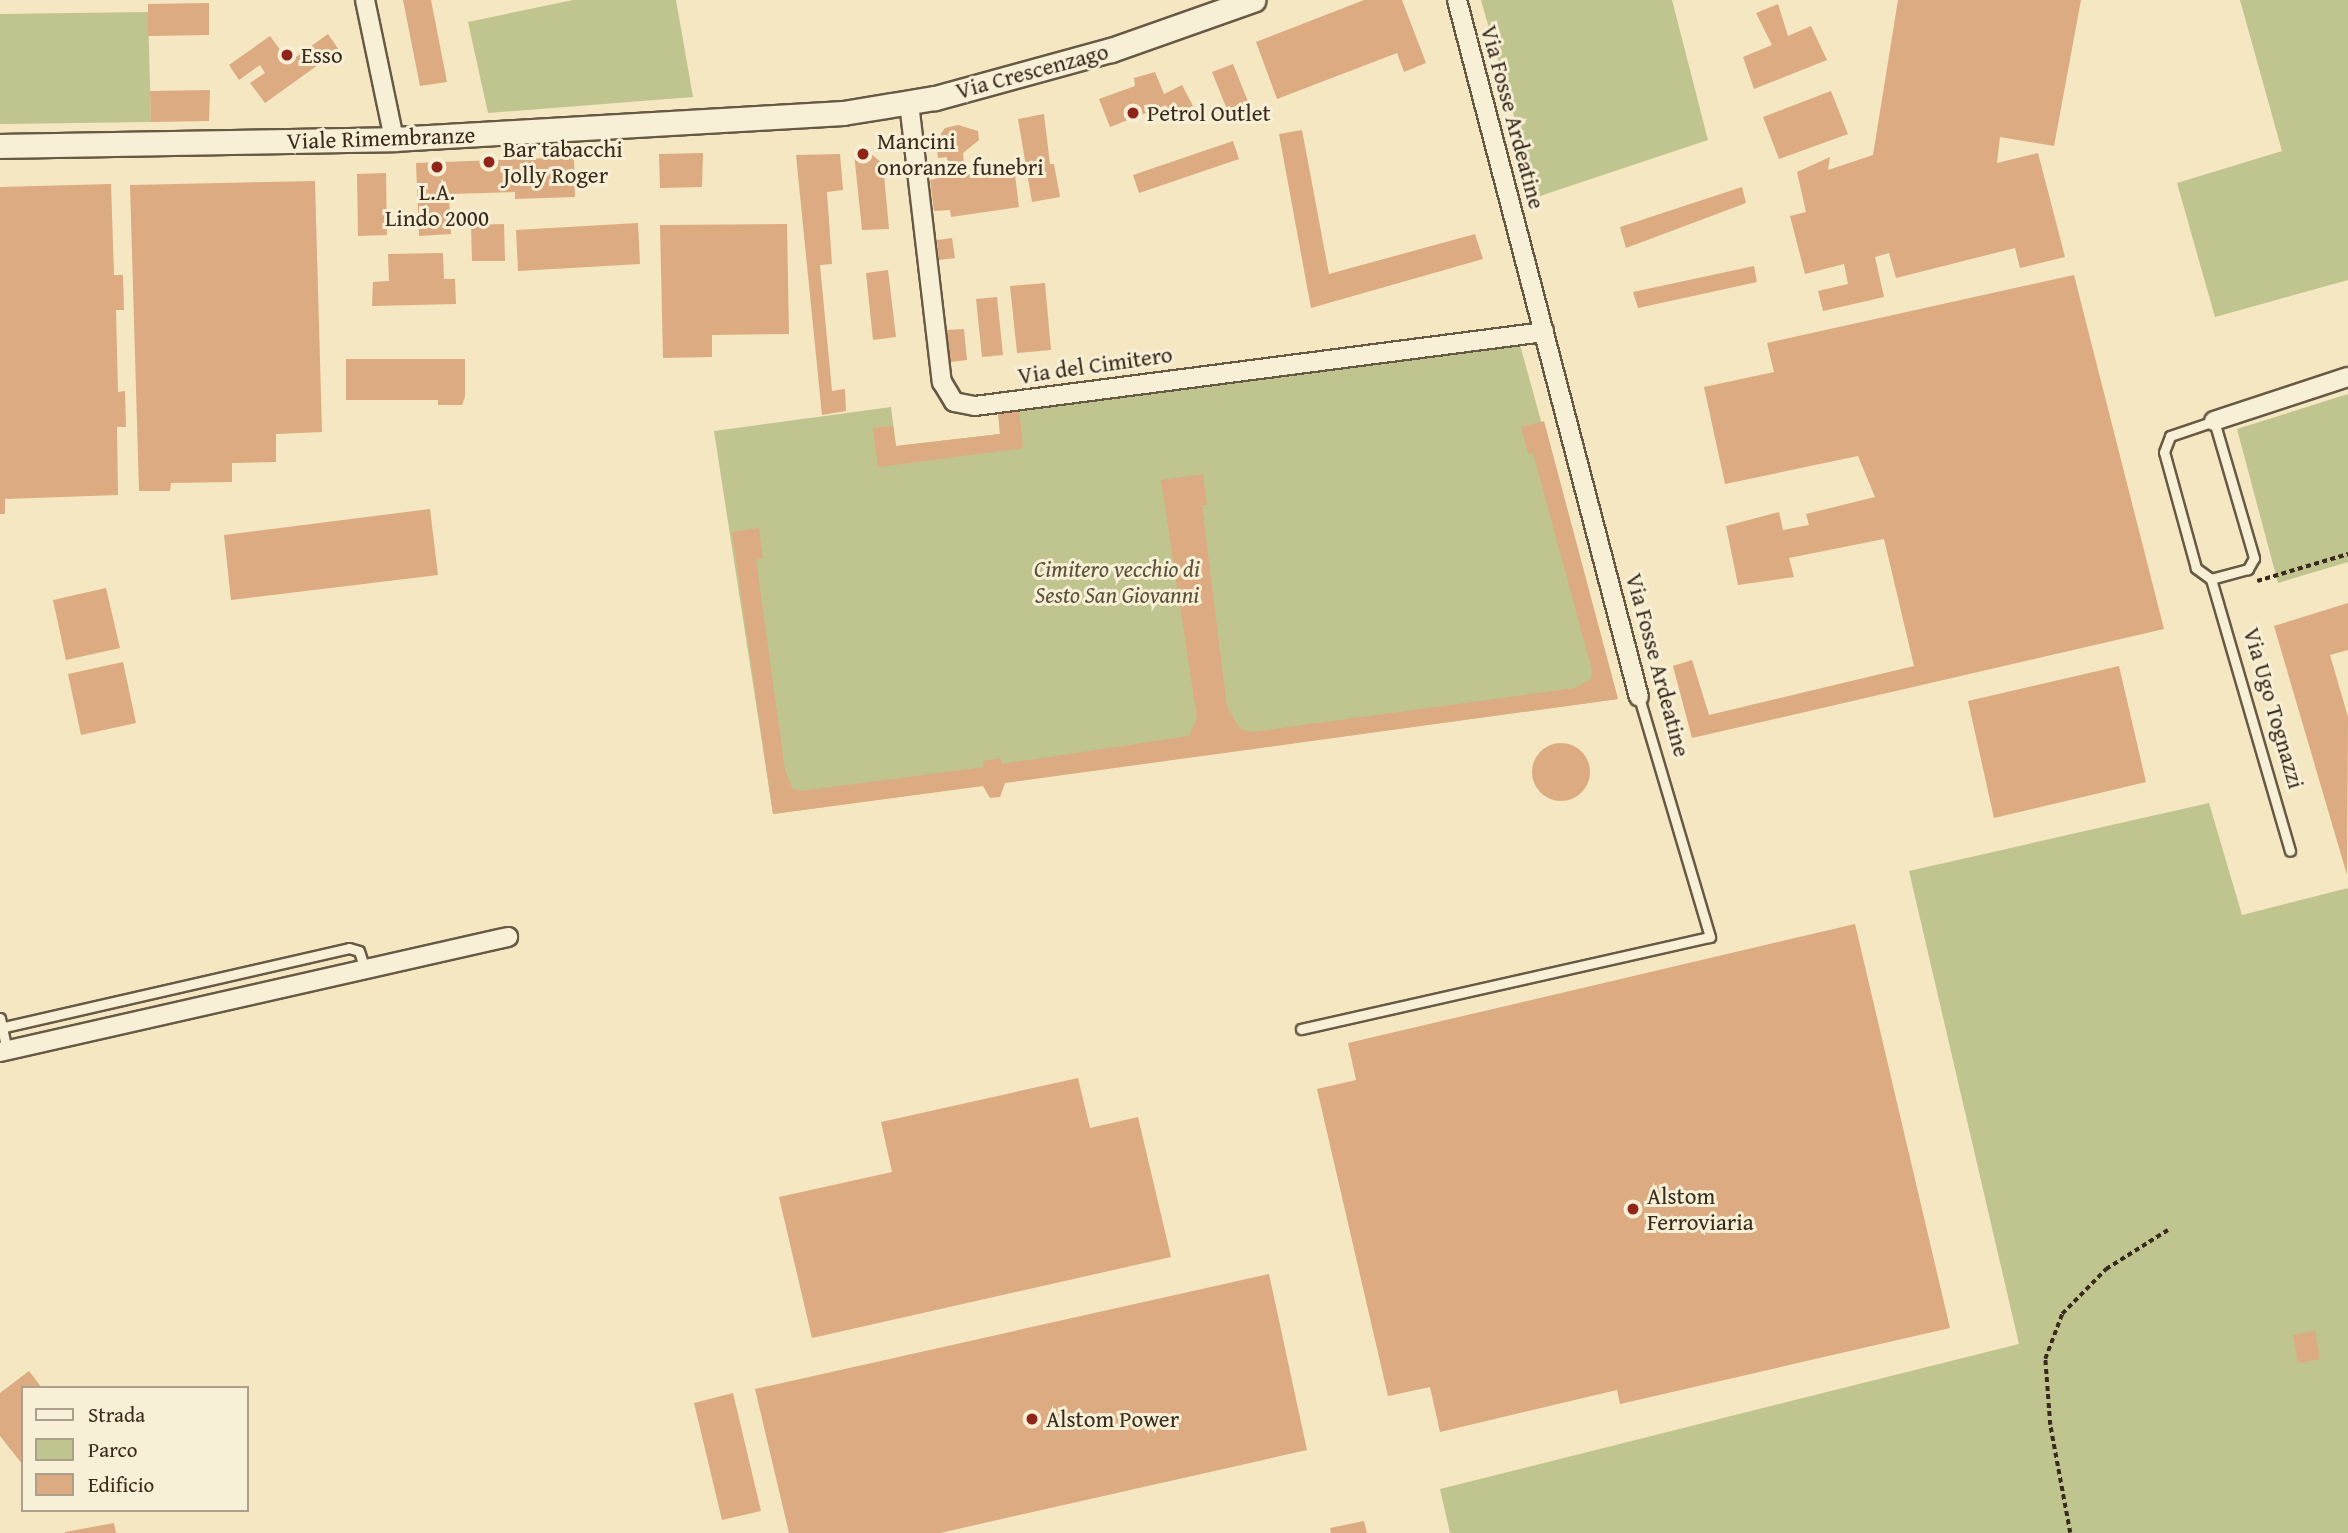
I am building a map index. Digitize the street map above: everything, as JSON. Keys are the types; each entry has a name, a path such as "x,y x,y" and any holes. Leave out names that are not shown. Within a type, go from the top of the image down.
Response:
{"street":[{"path":"365,0 394,139"},
{"name":"Via Crescenzago","path":"804,117 909,103 1123,46 1253,0"},
{"name":"Via Fosse Ardeatine","path":"1457,0 1640,697"},
{"name":"Via del Cimitero","path":"909,103 942,382 954,402 975,406 1544,332"},
{"name":"Viale Rimembranze","path":"0,146 394,139 804,117"},
{"name":"Via Ugo Tognazzi","path":"2214,421 2348,377"},
{"path":"4,1051 508,937"}],"lane":[{"path":"2211,579 2252,566 2253,550 2214,421"},
{"name":"Via Ugo Tognazzi","path":"2214,421 2170,436 2164,452 2196,568 2211,579 2290,851"},
{"name":"Via Fosse Ardeatine","path":"1301,1029 1710,937 1640,697"},
{"path":"4,1051 1,1025 349,948 359,951 365,970"}],"path":[{"path":"2252,566 2257,581 2348,554"},
{"path":"2070,1533 2050,1425 2045,1359 2062,1314 2106,1269 2168,1230"}],"green space":[{"path":"573,0 676,0 693,97 488,113 468,22"},
{"path":"1481,0 1672,0 1708,140 1537,197"},
{"path":"2240,0 2348,0 2348,280 2215,317 2177,183 2282,151"},
{"path":"148,12 151,122 0,124 0,14"},
{"name":"Cimitero vecchio di Sesto San Giovanni","path":"1520,345 1618,699 773,814 714,431 891,407 896,446 1000,434 998,412"},
{"path":"2348,394 2348,562 2278,583 2237,429"},
{"path":"2209,803 2242,915 2348,888 2348,1533 1450,1533 1440,1489 2019,1344 1909,871"}],"building":[{"path":"403,0 431,0 447,82 420,86"},
{"path":"1364,0 1402,0 1426,63 1404,72 1397,53 1277,99 1256,42"},
{"path":"1898,0 2081,0 2054,146 2000,137 1997,163 2038,153 2065,257 2020,268 2015,248 1896,278 1889,253 1875,257 1884,297 1823,311 1818,291 1848,284 1844,264 1805,274 1790,216 1806,212 1797,172 1830,157 1828,170 1873,155"},
{"path":"209,3 209,35 148,36 148,4"},
{"path":"1778,4 1788,36 1811,26 1827,60 1754,89 1743,57 1772,45 1756,13"},
{"path":"328,34 339,50 265,103 250,83 265,73 260,65 239,80 229,65 270,36 289,62"},
{"path":"1233,64 1249,104 1228,112 1212,72"},
{"path":"1155,72 1164,94 1182,85 1193,106 1169,115 1166,105 1110,127 1099,99 1135,86 1134,78"},
{"path":"210,90 209,121 151,122 150,91"},
{"path":"1831,91 1848,134 1779,159 1763,117"},
{"path":"1044,114 1050,164 1054,164 1060,197 1032,202 1018,119"},
{"path":"958,125 978,131 979,140 963,153 965,175 1014,167 1019,207 951,217 950,210 934,211 930,180 948,176 947,157 938,158 936,141 945,128"},
{"path":"1302,130 1329,274 1475,234 1483,259 1311,308 1279,134"},
{"path":"1233,141 1239,159 1139,193 1133,175"},
{"path":"869,152 883,164 889,229 862,230 854,153"},
{"path":"703,153 702,187 660,188 659,154"},
{"path":"840,154 843,190 827,192 832,264 820,265 832,391 845,389 846,411 822,415 796,155"},
{"path":"574,157 575,197 515,199 515,192 449,194 451,234 419,236 416,163"},
{"path":"386,173 387,235 358,236 357,174"},
{"path":"315,181 322,432 276,434 276,462 232,463 232,482 171,483 170,491 139,491 130,185"},
{"path":"111,184 114,275 123,275 124,310 116,310 118,392 125,391 126,427 117,427 118,495 5,499 5,514 0,514 0,187"},
{"path":"1742,187 1746,203 1626,248 1620,227"},
{"path":"638,223 640,264 518,271 516,230"},
{"path":"504,224 505,261 472,261 471,225"},
{"path":"787,224 789,334 712,335 712,357 663,358 660,225"},
{"path":"952,238 955,258 939,260 937,240"},
{"path":"443,253 444,279 455,279 456,304 372,306 373,282 389,281 388,254"},
{"path":"1754,266 1757,282 1638,308 1633,292"},
{"path":"888,270 896,337 873,340 866,273"},
{"path":"2074,275 2164,629 1692,738 1673,666 1692,660 1709,715 1914,666 1884,539 1789,558 1794,577 1738,585 1726,526 1779,512 1783,530 1809,525 1806,514 1875,497 1858,456 1725,484 1704,387 1774,372 1767,343"},
{"path":"1045,283 1051,350 1017,353 1010,286"},
{"path":"997,297 1003,355 982,357 976,299"},
{"path":"964,329 967,360 950,362 947,330"},
{"path":"346,359 465,359 465,397 462,405 438,405 438,400 346,400"},
{"path":"1019,409 1023,448 878,467 873,428 893,426 896,446 1000,434 998,412"},
{"path":"1544,421 1618,699 1005,783 1000,797 990,798 983,786 773,814 732,532 759,528 763,559 756,559 785,770 792,788 801,791 984,767 983,761 1000,758 1002,764 1189,736 1197,718 1161,480 1203,474 1207,505 1202,505 1227,707 1240,729 1252,732 1575,688 1591,679 1592,670 1533,453 1528,454 1521,427"},
{"path":"430,509 438,575 231,600 224,535"},
{"path":"106,588 120,648 66,660 53,600"},
{"path":"2348,603 2348,650 2330,655 2348,717 2347,875 2274,626"},
{"path":"123,662 136,723 81,735 68,674"},
{"path":"2119,666 2146,782 1994,818 1968,701"},
{"path":"1561,743 1572,745 1585,756 1590,772 1588,783 1577,796 1561,801 1550,799 1537,788 1532,772 1534,761 1545,748"},
{"name":"Alstom Ferroviaria","path":"1855,924 1950,1328 1620,1404 1617,1390 1440,1432 1430,1387 1388,1396 1317,1089 1356,1080 1348,1043"},
{"path":"1078,1078 1090,1128 1138,1117 1171,1257 812,1338 779,1197 892,1172 881,1122"},
{"name":"Alstom Power","path":"1269,1274 1307,1450 940,1533 789,1533 755,1389"},
{"path":"2315,1331 2320,1359 2298,1363 2293,1335"},
{"path":"29,1371 40,1386 21,1386 21,1462 0,1436 0,1393"},
{"path":"733,1393 761,1511 722,1520 694,1403"},
{"path":"1364,1521 1367,1533 1331,1533 1330,1528"},
{"path":"114,1523 116,1533 65,1533 65,1532"}],"place":[{"name":"Esso","path":"287,55"},
{"name":"Petrol Outlet","path":"1133,113"},
{"name":"Mancini onoranze funebri","path":"863,154"},
{"name":"Bar tabacchi Jolly Roger","path":"489,162"},
{"name":"L.A. Lindo 2000","path":"437,167"},
{"name":"Alstom Ferroviaria","path":"1633,1209"},
{"name":"Alstom Power","path":"1032,1419"}]}
